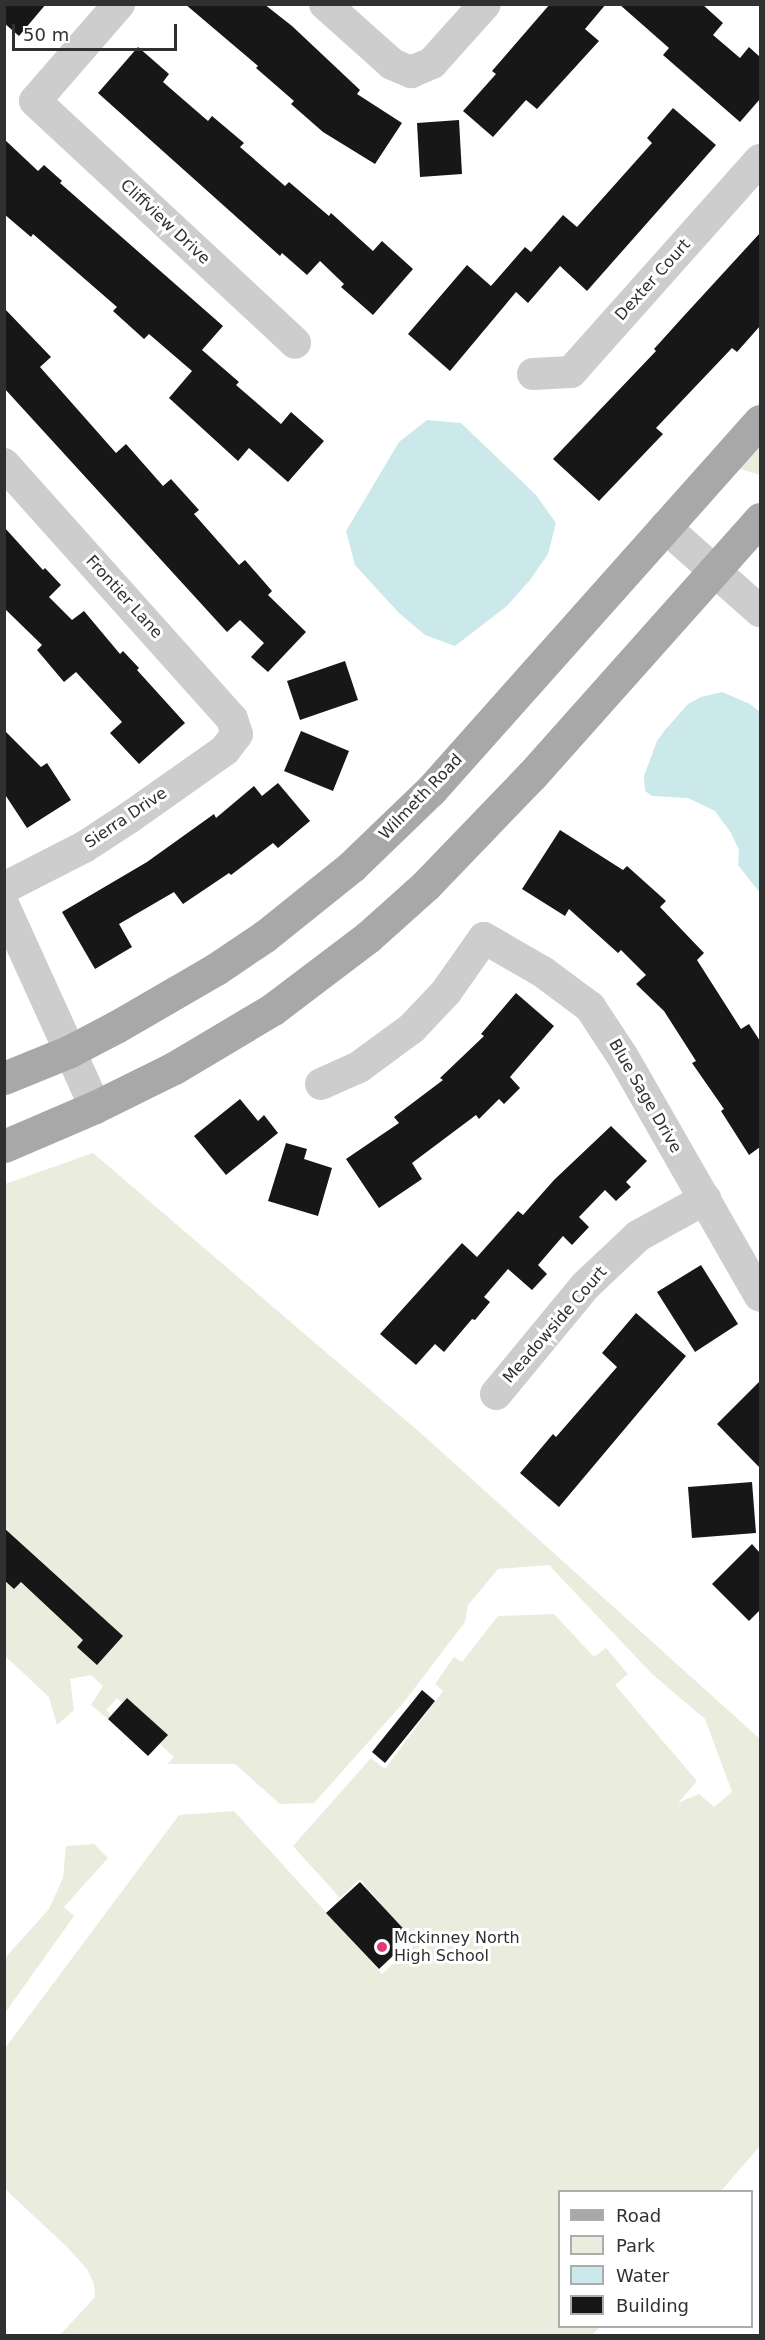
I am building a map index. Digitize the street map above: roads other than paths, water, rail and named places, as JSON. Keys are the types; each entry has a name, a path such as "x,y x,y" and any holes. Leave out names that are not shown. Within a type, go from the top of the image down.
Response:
{"main road":[{"name":"Wilmeth Road","path":"4,1078 70,1051 216,969 265,936 352,866 431,790 760,421"},
{"path":"4,1146 95,1107 174,1068 273,1009 398,912 532,775 760,519"}],"street":[{"name":"Cliffview Drive","path":"119,4 35,101 296,343"},
{"path":"325,4 392,64 411,72 432,63 485,4"},
{"name":"Dexter Court","path":"533,374 571,372 760,159"},
{"name":"Frontier Lane","path":"4,464 232,719 237,734"},
{"path":"665,527 760,610"},
{"name":"Sierra Drive","path":"4,888 84,847 130,817 225,750 237,734"},
{"path":"4,906 95,1107"},
{"name":"Blue Sage Drive","path":"321,1084 359,1067 412,1028 446,992 484,938 543,972 590,1007 623,1057 760,1296"},
{"name":"Meadowside Court","path":"496,1394 586,1285 638,1236 705,1199"}],"water":[{"path":"427,420 461,423 536,495 556,523 548,554 530,580 507,606 455,646 425,635 399,613 355,565 346,531 399,442"},
{"path":"722,692 750,704 760,712 760,893 738,865 739,850 731,833 715,811 688,798 652,796 645,791 644,776 657,741 665,730 688,704 701,697"}],"place":[{"name":"Mckinney North High School","path":"382,1947"}]}
